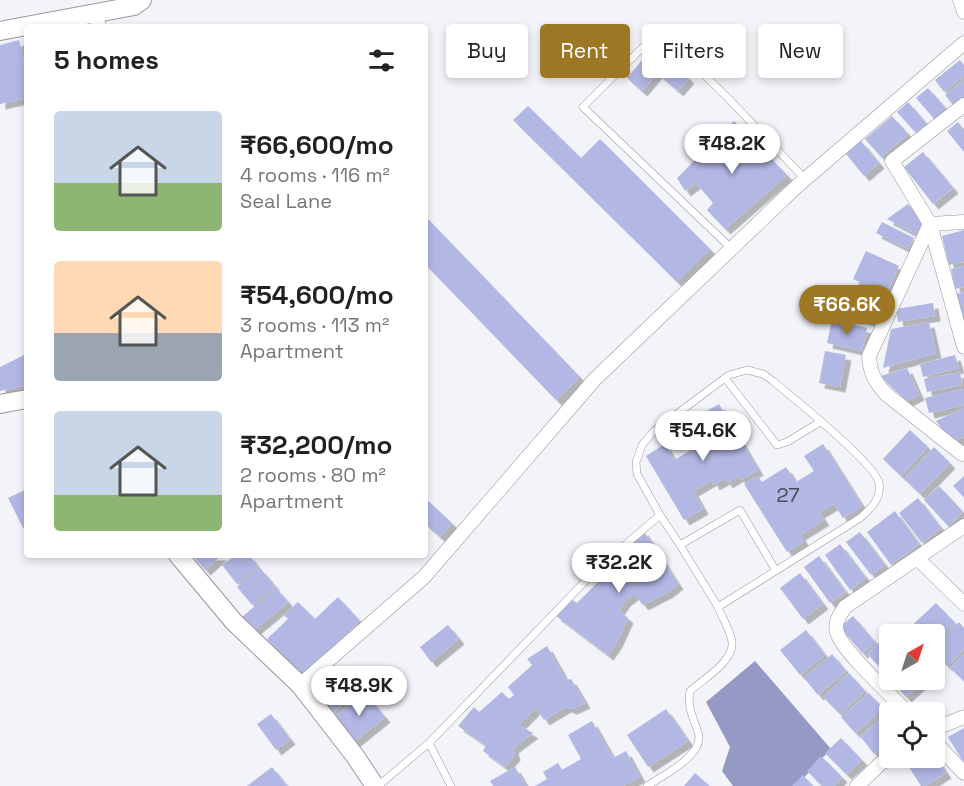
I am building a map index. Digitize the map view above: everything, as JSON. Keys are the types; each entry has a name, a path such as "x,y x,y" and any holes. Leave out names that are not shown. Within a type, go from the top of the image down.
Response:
{"street":[{"path":"57,24 97,19 134,6 142,0"},
{"path":"960,0 964,12"},
{"path":"0,31 24,28"},
{"path":"300,686 424,577 595,379 805,179 964,43"},
{"path":"964,105 892,161 930,224 964,347"},
{"path":"930,224 964,222"},
{"path":"930,224 869,356 870,370 876,383 886,394 962,454 964,453"},
{"path":"0,404 24,400"},
{"path":"898,702 857,661 843,643 837,633 837,618 845,607 964,526"},
{"path":"181,558 234,622 300,686 376,786"},
{"path":"917,558 964,604"},
{"path":"945,725 964,717"},
{"path":"945,753 964,773"},
{"path":"857,786 879,765"}],"lane":[{"path":"732,249 583,107 659,31 727,97 805,179"},
{"path":"647,786 688,758 697,747 699,736 689,706 690,691 726,660 731,651 732,642 718,607 637,474 636,462 642,445 654,431 725,378 747,370 763,374 773,381 865,461 879,482 879,496 872,507 860,518 718,607"},
{"path":"725,378 777,445 787,442 820,422"},
{"path":"680,545 740,510 776,571"},
{"path":"376,786 429,743 594,572 660,515"},
{"path":"429,743 451,786"}],"water":[{"path":"755,661 831,749 796,786 733,786 722,771 730,747 706,702"}],"building":[{"path":"19,40 24,59 24,99 0,104 0,45"},
{"path":"642,60 642,78 653,78 642,91 627,78 630,78 630,74"},
{"path":"960,60 964,65 964,76 944,92 935,80"},
{"path":"663,78 689,78 678,91"},
{"path":"964,80 964,103 956,109 945,95"},
{"path":"928,88 948,111 936,121 916,98"},
{"path":"908,102 927,124 916,133 897,112"},
{"path":"528,106 581,158 600,139 710,249 677,282 513,120"},
{"path":"892,116 908,134 881,157 865,139"},
{"path":"734,121 787,175 725,229 707,210 713,203 696,183 685,191 677,178"},
{"path":"958,122 964,130 964,152 947,131"},
{"path":"861,141 879,163 864,176 846,154"},
{"path":"923,152 953,188 933,204 904,167"},
{"path":"908,204 923,223 916,234 887,219"},
{"path":"428,219 580,377 556,400 428,267"},
{"path":"882,222 914,238 908,249 876,233"},
{"path":"964,230 964,262 949,265 942,236"},
{"path":"866,251 899,266 886,294 853,279"},
{"path":"964,266 964,287 955,289 951,269"},
{"path":"859,286 880,296 869,321 848,312"},
{"path":"964,292 964,320 958,321 951,295"},
{"path":"933,303 935,316 898,322 896,309"},
{"path":"832,320 867,328 862,351 827,343"},
{"path":"929,322 936,353 883,368 891,329"},
{"path":"825,351 846,355 840,387 819,383"},
{"path":"24,355 24,386 0,391 0,367"},
{"path":"955,355 959,368 923,377 920,364"},
{"path":"907,368 919,395 907,401 880,376"},
{"path":"960,372 962,385 927,392 924,379"},
{"path":"964,389 964,405 929,413 925,398"},
{"path":"719,404 758,470 741,480 739,476 727,483 725,479 714,485 712,480 693,491 703,509 684,520 646,456 665,444 674,460 693,449 684,433 709,419 705,412"},
{"path":"964,408 964,436 952,443 936,421"},
{"path":"910,430 928,447 901,476 883,459"},
{"path":"823,444 862,506 843,518 834,504 819,513 824,520 800,535 804,542 787,552 744,484 758,476 762,482 786,467 796,482 814,471 804,456"},
{"path":"934,447 950,463 920,494 904,479"},
{"path":"964,476 964,497 953,486"},
{"path":"939,486 963,512 948,526 924,500"},
{"path":"24,490 24,528 23,528 8,498"},
{"path":"918,498 941,528 922,543 899,513"},
{"path":"428,501 452,523 440,537 428,526"},
{"path":"895,511 919,544 891,565 867,532"},
{"path":"643,530 678,584 643,605 634,594 625,601 619,610 628,618 608,655 555,615 569,598 577,603 627,553 623,544"},
{"path":"860,532 885,565 871,575 846,542"},
{"path":"840,544 866,578 850,590 825,555"},
{"path":"819,556 846,592 830,603 804,567"},
{"path":"195,558 219,558 205,570"},
{"path":"232,558 251,558 258,567 237,584 222,565"},
{"path":"260,568 275,586 252,605 237,587"},
{"path":"800,573 823,604 803,619 780,588"},
{"path":"276,588 288,602 253,631 242,617"},
{"path":"338,597 360,621 302,676 267,639 288,619 284,615 298,602 315,619"},
{"path":"936,603 955,623 945,632 945,624 913,624"},
{"path":"853,616 875,642 862,653 840,627"},
{"path":"959,622 964,628 964,650 947,666 945,664 945,635"},
{"path":"448,625 459,639 431,662 420,647"},
{"path":"806,630 825,655 800,675 780,650"},
{"path":"879,642 879,666 867,654"},
{"path":"547,646 566,680 571,679 585,703 572,709 566,707 544,720 536,708 519,725 533,733 513,748 515,755 505,767 483,751 486,745 458,726 474,707 479,712 502,692 509,699 514,695 508,687 532,665 527,659"},
{"path":"832,654 846,671 818,695 804,678"},
{"path":"964,654 964,681 950,668"},
{"path":"328,666 339,679 350,670 364,687 333,713 308,683"},
{"path":"849,673 865,691 840,714 823,697"},
{"path":"899,690 914,690 906,697"},
{"path":"364,692 385,717 353,743 333,718"},
{"path":"869,693 879,704 879,713 855,733 841,717"},
{"path":"666,709 688,741 648,767 627,735"},
{"path":"271,714 290,739 276,750 257,724"},
{"path":"592,721 613,758 626,751 640,777 623,786 535,786 547,779 543,772 558,763 562,770 581,759 568,735"},
{"path":"879,721 879,751 874,754 860,736"},
{"path":"964,728 964,763 948,737"},
{"path":"841,738 862,760 846,774 825,753"},
{"path":"821,756 842,777 834,786 822,786 807,771"},
{"path":"272,767 287,786 247,786"},
{"path":"515,767 526,786 493,786 490,781"},
{"path":"910,768 943,768 946,773 926,786 921,786"},
{"path":"695,773 710,786 684,786"},
{"path":"803,775 813,786 792,786"}]}
